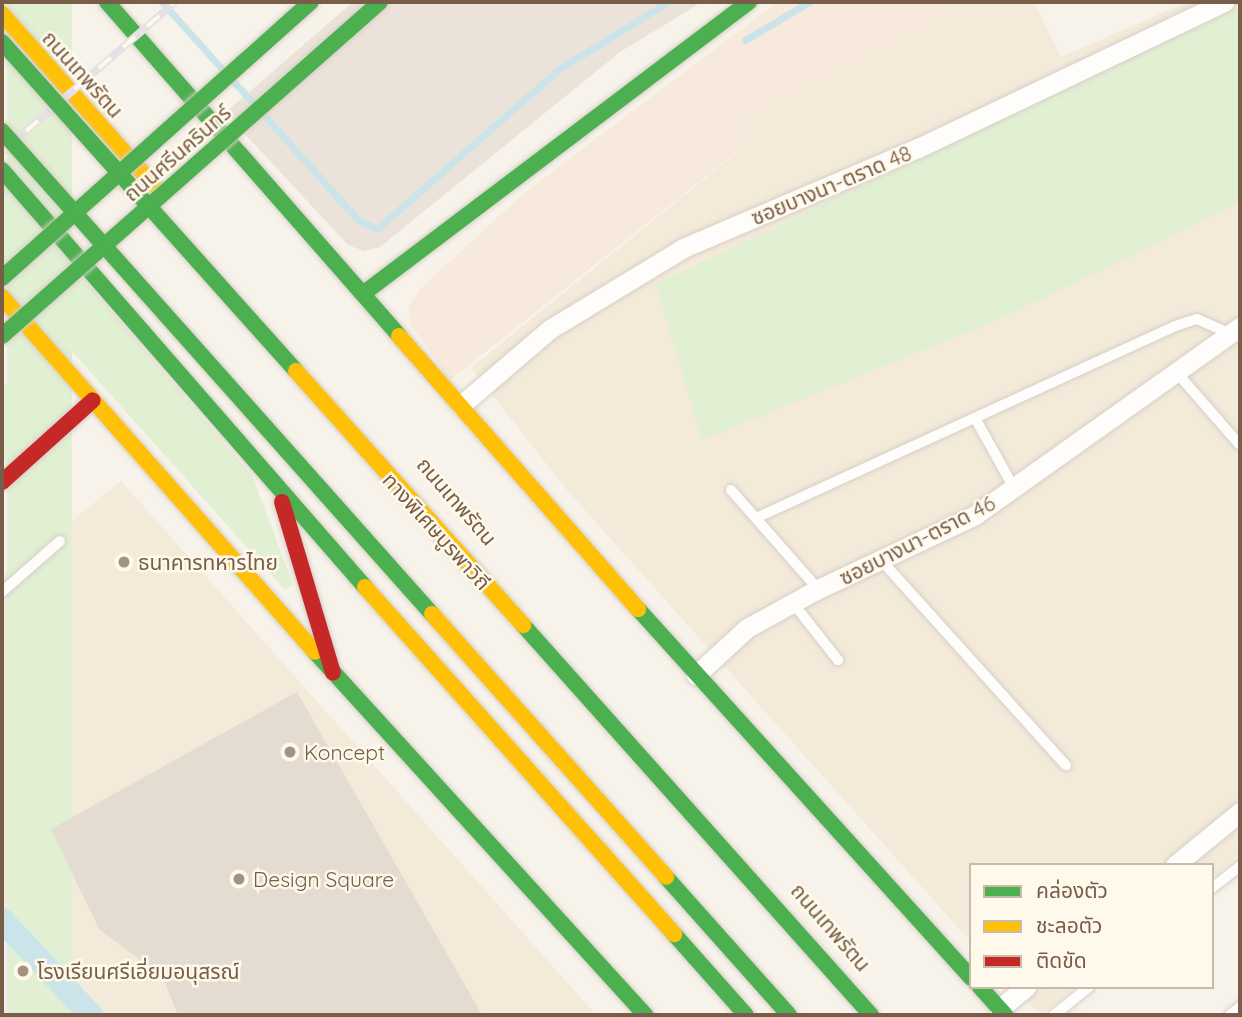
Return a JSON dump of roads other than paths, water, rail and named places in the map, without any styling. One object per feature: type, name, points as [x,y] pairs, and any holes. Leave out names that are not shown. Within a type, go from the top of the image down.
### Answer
[{"type":"main road","points":[[107,2],[696,675],[969,976]]},
{"type":"main road","name":"ถนนศรีนครินทร์","points":[[2,278],[311,2]]},
{"type":"main road","name":"ถนนศรีนครินทร์","points":[[2,336],[380,2]]},
{"type":"main road","points":[[364,293],[749,2]]},
{"type":"main road","name":"ถนนเทพรัตน","points":[[2,14],[881,1015]]},
{"type":"main road","points":[[2,42],[870,1015]]},
{"type":"main road","points":[[2,131],[789,1015]]},
{"type":"main road","points":[[2,170],[279,491],[746,1015]]},
{"type":"main road","points":[[89,174],[144,236]]},
{"type":"main road","points":[[2,297],[333,673],[645,1015]]},
{"type":"main road","points":[[2,482],[93,400]]},
{"type":"main road","points":[[279,491],[333,673]]},
{"type":"main road","points":[[981,989],[1002,1012]]},
{"type":"street","name":"ซอยบางนา-ตราด 48","points":[[461,405],[550,329],[683,248],[918,148],[1224,2]]},
{"type":"street","name":"ซอยบางนา-ตราด 46","points":[[696,675],[747,628],[818,589],[975,515],[1178,374],[1235,331]]},
{"type":"street","points":[[1177,863],[1240,812]]},
{"type":"street","points":[[1002,1012],[1024,989]]},
{"type":"lane","points":[[756,518],[1175,326],[1197,319],[1235,331]]},
{"type":"lane","points":[[1178,374],[1240,445]]},
{"type":"lane","points":[[975,418],[1014,488]]},
{"type":"lane","points":[[731,490],[818,589]]},
{"type":"lane","points":[[2,592],[60,541]]},
{"type":"lane","points":[[882,561],[1066,765]]},
{"type":"lane","points":[[793,603],[838,660]]},
{"type":"lane","points":[[1214,886],[1240,866]]},
{"type":"lane","points":[[1054,1015],[1086,989]]},
{"type":"lane","points":[[1230,1015],[1240,1007]]},
{"type":"waterway","points":[[162,2],[224,71]]},
{"type":"waterway","points":[[263,114],[358,220],[377,229],[559,69],[668,2]]},
{"type":"waterway","points":[[745,40],[809,2]]},
{"type":"waterway","points":[[232,80],[255,105]]},
{"type":"waterway","points":[[2,920],[91,1015]]},
{"type":"railway","points":[[2,152],[175,2]]},
{"type":"place","name":"ธนาคารทหารไทย","points":[[124,562]]},
{"type":"place","name":"Koncept","points":[[290,752]]},
{"type":"place","name":"Design Square","points":[[239,879]]},
{"type":"place","name":"โรงเรียนศรีเอี่ยมอนุสรณ์","points":[[23,971]]}]
